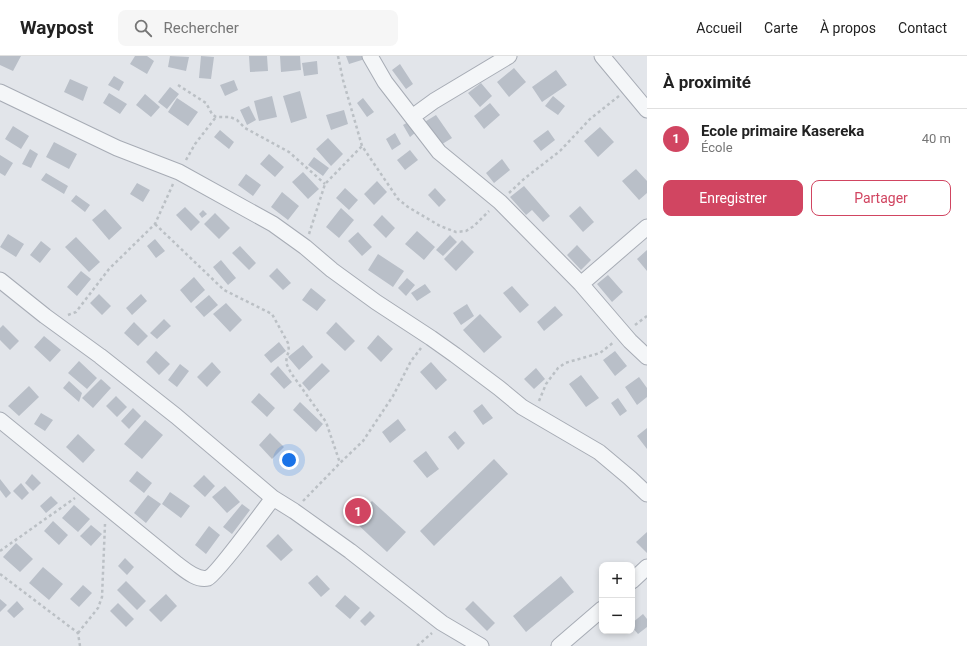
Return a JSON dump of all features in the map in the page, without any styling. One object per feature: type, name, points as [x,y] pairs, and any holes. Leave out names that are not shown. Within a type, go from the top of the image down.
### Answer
[{"type":"street","points":[[370,56],[384,82],[439,152],[500,202],[581,284],[623,334],[647,357]]},
{"type":"street","points":[[412,117],[434,101],[509,56]]},
{"type":"street","points":[[602,56],[647,110]]},
{"type":"street","points":[[0,92],[117,148],[179,172],[272,224],[305,247],[332,270],[376,302],[431,338],[499,388],[522,407],[599,452],[647,494]]},
{"type":"street","points":[[581,284],[647,227]]},
{"type":"street","points":[[0,280],[44,316],[100,356],[176,416],[273,498],[350,551],[442,623],[481,646]]},
{"type":"street","points":[[0,420],[186,571],[198,578],[207,578],[211,576],[227,558],[273,498]]},
{"type":"street","points":[[635,578],[647,567]]},
{"type":"street","points":[[559,646],[599,612]]},
{"type":"path","points":[[338,56],[343,80],[362,146],[398,199],[408,207],[450,231],[461,233],[474,226],[525,178],[560,151],[590,119],[628,88]]},
{"type":"path","points":[[178,85],[206,103],[212,114],[216,117],[230,117],[237,120],[245,128],[289,152],[324,184]]},
{"type":"path","points":[[305,247],[324,184],[362,146]]},
{"type":"path","points":[[44,316],[56,313],[72,315],[76,312],[109,269],[155,224],[224,290],[272,314],[288,343],[289,351],[286,360],[289,368],[326,422],[340,463]]},
{"type":"path","points":[[535,415],[542,392],[558,368],[565,363],[600,353],[647,316]]},
{"type":"path","points":[[294,511],[371,431],[393,396],[411,361],[431,338]]},
{"type":"path","points":[[0,551],[86,491]]},
{"type":"path","points":[[78,633],[98,608],[102,597],[106,506]]},
{"type":"path","points":[[0,574],[78,633],[80,646]]},
{"type":"path","points":[[417,646],[442,623]]},
{"type":"building","points":[[0,56],[21,56],[13,71],[0,65]]},
{"type":"building","points":[[135,56],[147,56],[154,61],[147,74],[130,64]]},
{"type":"building","points":[[170,56],[189,57],[186,71],[168,67]]},
{"type":"building","points":[[201,56],[214,57],[211,79],[199,78]]},
{"type":"building","points":[[249,56],[267,56],[268,71],[250,72]]},
{"type":"building","points":[[280,56],[300,56],[301,70],[281,72]]},
{"type":"building","points":[[346,56],[364,56],[365,59],[349,64]]},
{"type":"building","points":[[317,61],[318,74],[304,76],[302,63]]},
{"type":"building","points":[[400,64],[413,84],[406,89],[392,70]]},
{"type":"building","points":[[514,68],[526,82],[509,97],[497,82]]},
{"type":"building","points":[[556,70],[567,85],[542,102],[532,87]]},
{"type":"building","points":[[114,76],[124,82],[119,91],[108,85]]},
{"type":"building","points":[[70,79],[88,87],[83,101],[64,92]]},
{"type":"building","points":[[234,80],[238,90],[225,96],[220,85]]},
{"type":"building","points":[[481,83],[492,96],[480,107],[468,93]]},
{"type":"building","points":[[170,87],[179,94],[167,109],[158,102]]},
{"type":"building","points":[[300,91],[307,118],[291,123],[283,96]]},
{"type":"building","points":[[109,93],[127,104],[120,114],[103,103]]},
{"type":"building","points":[[145,94],[160,107],[151,117],[136,105]]},
{"type":"building","points":[[272,96],[277,117],[259,121],[254,101]]},
{"type":"building","points":[[553,96],[565,106],[558,115],[545,106]]},
{"type":"building","points":[[177,98],[198,112],[188,126],[168,112]]},
{"type":"building","points":[[363,98],[374,112],[367,117],[357,103]]},
{"type":"building","points":[[490,103],[500,115],[484,129],[474,116]]},
{"type":"building","points":[[249,106],[256,120],[247,125],[240,110]]},
{"type":"building","points":[[344,110],[348,124],[331,130],[326,115]]},
{"type":"building","points":[[436,115],[452,138],[439,146],[423,123]]},
{"type":"building","points":[[410,121],[416,132],[410,137],[403,125]]},
{"type":"building","points":[[13,126],[29,136],[21,149],[5,139]]},
{"type":"building","points":[[600,127],[614,142],[598,157],[584,141]]},
{"type":"building","points":[[220,130],[234,142],[229,149],[214,137]]},
{"type":"building","points":[[548,130],[555,140],[541,151],[533,141]]},
{"type":"building","points":[[395,133],[401,144],[392,150],[386,139]]},
{"type":"building","points":[[328,138],[343,154],[331,166],[316,149]]},
{"type":"building","points":[[54,142],[77,154],[69,169],[46,157]]},
{"type":"building","points":[[30,149],[38,154],[31,168],[22,164]]},
{"type":"building","points":[[410,150],[418,160],[405,170],[397,160]]},
{"type":"building","points":[[269,154],[284,167],[275,177],[260,164]]},
{"type":"building","points":[[0,155],[13,163],[5,176],[0,173]]},
{"type":"building","points":[[314,157],[329,168],[323,176],[308,165]]},
{"type":"building","points":[[502,159],[510,170],[494,183],[486,173]]},
{"type":"building","points":[[636,169],[647,181],[647,193],[639,200],[622,181]]},
{"type":"building","points":[[303,172],[319,189],[308,199],[292,182]]},
{"type":"building","points":[[46,173],[68,186],[64,194],[41,180]]},
{"type":"building","points":[[246,174],[261,185],[253,196],[238,185]]},
{"type":"building","points":[[377,181],[387,192],[374,205],[364,194]]},
{"type":"building","points":[[137,183],[150,190],[143,202],[130,194]]},
{"type":"building","points":[[524,186],[550,216],[543,222],[532,210],[526,215],[510,197]]},
{"type":"building","points":[[345,188],[358,200],[349,210],[336,198]]},
{"type":"building","points":[[435,188],[446,200],[439,207],[428,195]]},
{"type":"building","points":[[282,192],[299,206],[288,220],[271,207]]},
{"type":"building","points":[[76,195],[90,205],[85,212],[71,201]]},
{"type":"building","points":[[580,206],[594,222],[583,232],[569,216]]},
{"type":"building","points":[[185,207],[200,222],[191,231],[176,215]]},
{"type":"building","points":[[341,208],[354,220],[339,238],[326,227]]},
{"type":"building","points":[[105,209],[122,228],[109,240],[92,220]]},
{"type":"building","points":[[203,210],[207,214],[202,218],[199,214]]},
{"type":"building","points":[[215,213],[230,228],[219,239],[204,224]]},
{"type":"building","points":[[382,215],[395,228],[386,238],[373,225]]},
{"type":"building","points":[[417,231],[435,247],[424,260],[405,244]]},
{"type":"building","points":[[358,232],[372,247],[362,256],[348,241]]},
{"type":"building","points":[[8,234],[24,244],[16,257],[0,247]]},
{"type":"building","points":[[450,235],[457,242],[443,256],[436,250]]},
{"type":"building","points":[[76,237],[100,262],[89,272],[65,247]]},
{"type":"building","points":[[155,239],[165,251],[156,258],[147,246]]},
{"type":"building","points":[[462,240],[474,252],[456,271],[444,259]]},
{"type":"building","points":[[41,241],[51,249],[40,263],[30,255]]},
{"type":"building","points":[[577,245],[591,260],[581,270],[567,255]]},
{"type":"building","points":[[240,246],[256,263],[249,270],[232,253]]},
{"type":"building","points":[[647,250],[647,271],[637,259]]},
{"type":"building","points":[[378,254],[404,271],[393,287],[368,270]]},
{"type":"building","points":[[221,260],[236,278],[228,285],[213,267]]},
{"type":"building","points":[[277,268],[291,283],[283,290],[269,276]]},
{"type":"building","points":[[81,271],[91,279],[77,296],[67,287]]},
{"type":"building","points":[[608,275],[623,292],[612,302],[597,284]]},
{"type":"building","points":[[194,277],[205,290],[191,303],[180,290]]},
{"type":"building","points":[[407,278],[415,285],[406,296],[398,288]]},
{"type":"building","points":[[425,284],[431,292],[417,301],[411,293]]},
{"type":"building","points":[[512,286],[529,305],[520,313],[503,293]]},
{"type":"building","points":[[311,288],[326,300],[317,311],[302,300]]},
{"type":"building","points":[[99,294],[111,306],[102,315],[90,303]]},
{"type":"building","points":[[141,294],[147,301],[132,315],[126,308]]},
{"type":"building","points":[[209,295],[218,305],[204,317],[195,307]]},
{"type":"building","points":[[226,303],[242,320],[230,332],[213,314]]},
{"type":"building","points":[[467,304],[474,316],[461,325],[453,313]]},
{"type":"building","points":[[555,306],[563,315],[544,331],[537,322]]},
{"type":"building","points":[[480,314],[502,337],[484,353],[463,330]]},
{"type":"building","points":[[164,319],[171,326],[157,339],[150,333]]},
{"type":"building","points":[[134,322],[148,336],[138,346],[124,333]]},
{"type":"building","points":[[336,322],[355,341],[345,351],[326,333]]},
{"type":"building","points":[[3,325],[19,341],[10,350],[0,340],[0,328]]},
{"type":"building","points":[[378,335],[393,349],[381,362],[367,348]]},
{"type":"building","points":[[44,336],[61,350],[50,362],[34,347]]},
{"type":"building","points":[[279,342],[286,351],[271,363],[264,355]]},
{"type":"building","points":[[303,345],[313,357],[299,370],[288,357]]},
{"type":"building","points":[[156,351],[170,364],[159,375],[146,362]]},
{"type":"building","points":[[615,351],[627,366],[615,376],[603,360]]},
{"type":"building","points":[[79,361],[97,378],[87,389],[68,373]]},
{"type":"building","points":[[212,362],[221,372],[207,387],[197,377]]},
{"type":"building","points":[[431,362],[447,380],[436,390],[420,372]]},
{"type":"building","points":[[322,363],[330,371],[309,391],[302,383]]},
{"type":"building","points":[[180,364],[189,371],[177,387],[168,380]]},
{"type":"building","points":[[278,366],[292,382],[284,389],[270,374]]},
{"type":"building","points":[[536,368],[545,379],[534,389],[524,379]]},
{"type":"building","points":[[581,375],[599,398],[586,407],[569,384]]},
{"type":"building","points":[[639,377],[647,388],[647,397],[637,405],[625,387]]},
{"type":"building","points":[[101,379],[111,388],[93,408],[82,398]]},
{"type":"building","points":[[69,381],[82,393],[79,402],[63,388]]},
{"type":"building","points":[[29,386],[39,397],[19,416],[8,406]]},
{"type":"building","points":[[259,393],[275,408],[267,417],[251,402]]},
{"type":"building","points":[[116,396],[127,407],[117,417],[106,406]]},
{"type":"building","points":[[618,398],[627,411],[620,416],[611,403]]},
{"type":"building","points":[[300,402],[323,424],[316,432],[293,410]]},
{"type":"building","points":[[482,404],[493,418],[483,425],[473,411]]},
{"type":"building","points":[[133,408],[141,416],[129,429],[121,421]]},
{"type":"building","points":[[41,413],[53,420],[45,431],[34,424]]},
{"type":"building","points":[[398,419],[406,430],[390,443],[382,432]]},
{"type":"building","points":[[145,420],[163,435],[142,459],[124,444]]},
{"type":"building","points":[[647,428],[647,449],[637,436]]},
{"type":"building","points":[[455,431],[465,443],[458,450],[448,437]]},
{"type":"building","points":[[270,433],[284,447],[272,459],[259,445]]},
{"type":"building","points":[[78,434],[95,450],[83,463],[66,447]]},
{"type":"building","points":[[426,451],[439,469],[427,478],[413,461]]},
{"type":"building","points":[[494,459],[508,474],[434,546],[420,531]]},
{"type":"building","points":[[137,471],[152,483],[144,493],[129,481]]},
{"type":"building","points":[[32,474],[41,483],[33,491],[25,483]]},
{"type":"building","points":[[204,475],[215,486],[205,497],[193,486]]},
{"type":"building","points":[[0,479],[11,493],[6,498],[0,490]]},
{"type":"building","points":[[21,483],[29,493],[22,500],[13,491]]},
{"type":"building","points":[[225,486],[240,502],[227,513],[212,497]]},
{"type":"building","points":[[170,492],[190,506],[181,518],[162,504]]},
{"type":"building","points":[[148,495],[161,504],[146,523],[134,513]]},
{"type":"building","points":[[51,496],[58,503],[46,513],[40,506]]},
{"type":"building","points":[[372,501],[406,532],[387,552],[353,520]]},
{"type":"building","points":[[242,504],[250,510],[232,534],[223,527]]},
{"type":"building","points":[[74,505],[90,519],[78,532],[62,518]]},
{"type":"building","points":[[53,521],[68,535],[59,545],[44,531]]},
{"type":"building","points":[[91,525],[102,534],[91,546],[80,536]]},
{"type":"building","points":[[209,526],[220,535],[206,554],[195,545]]},
{"type":"building","points":[[647,532],[647,553],[636,542]]},
{"type":"building","points":[[278,534],[293,550],[281,561],[266,546]]},
{"type":"building","points":[[16,543],[33,559],[20,572],[3,557]]},
{"type":"building","points":[[125,558],[134,567],[127,575],[118,566]]},
{"type":"building","points":[[43,567],[63,584],[49,600],[29,583]]},
{"type":"building","points":[[317,575],[330,589],[321,597],[308,583]]},
{"type":"building","points":[[561,576],[574,592],[526,632],[513,616]]},
{"type":"building","points":[[126,581],[146,601],[137,610],[117,590]]},
{"type":"building","points":[[83,585],[92,593],[79,607],[70,599]]},
{"type":"building","points":[[166,594],[177,606],[161,622],[149,610]]},
{"type":"building","points":[[345,595],[360,608],[350,619],[335,606]]},
{"type":"building","points":[[0,599],[7,605],[0,612]]},
{"type":"building","points":[[17,601],[24,609],[14,618],[7,611]]},
{"type":"building","points":[[473,601],[495,623],[487,631],[465,609]]},
{"type":"building","points":[[118,603],[134,619],[126,627],[110,611]]},
{"type":"building","points":[[370,611],[375,616],[365,626],[360,621]]},
{"type":"building","points":[[643,614],[647,619],[647,627],[638,634],[635,630],[635,621]]},
{"type":"place","name":"Ecole primaire Kasereka","points":[[358,511]]}]
